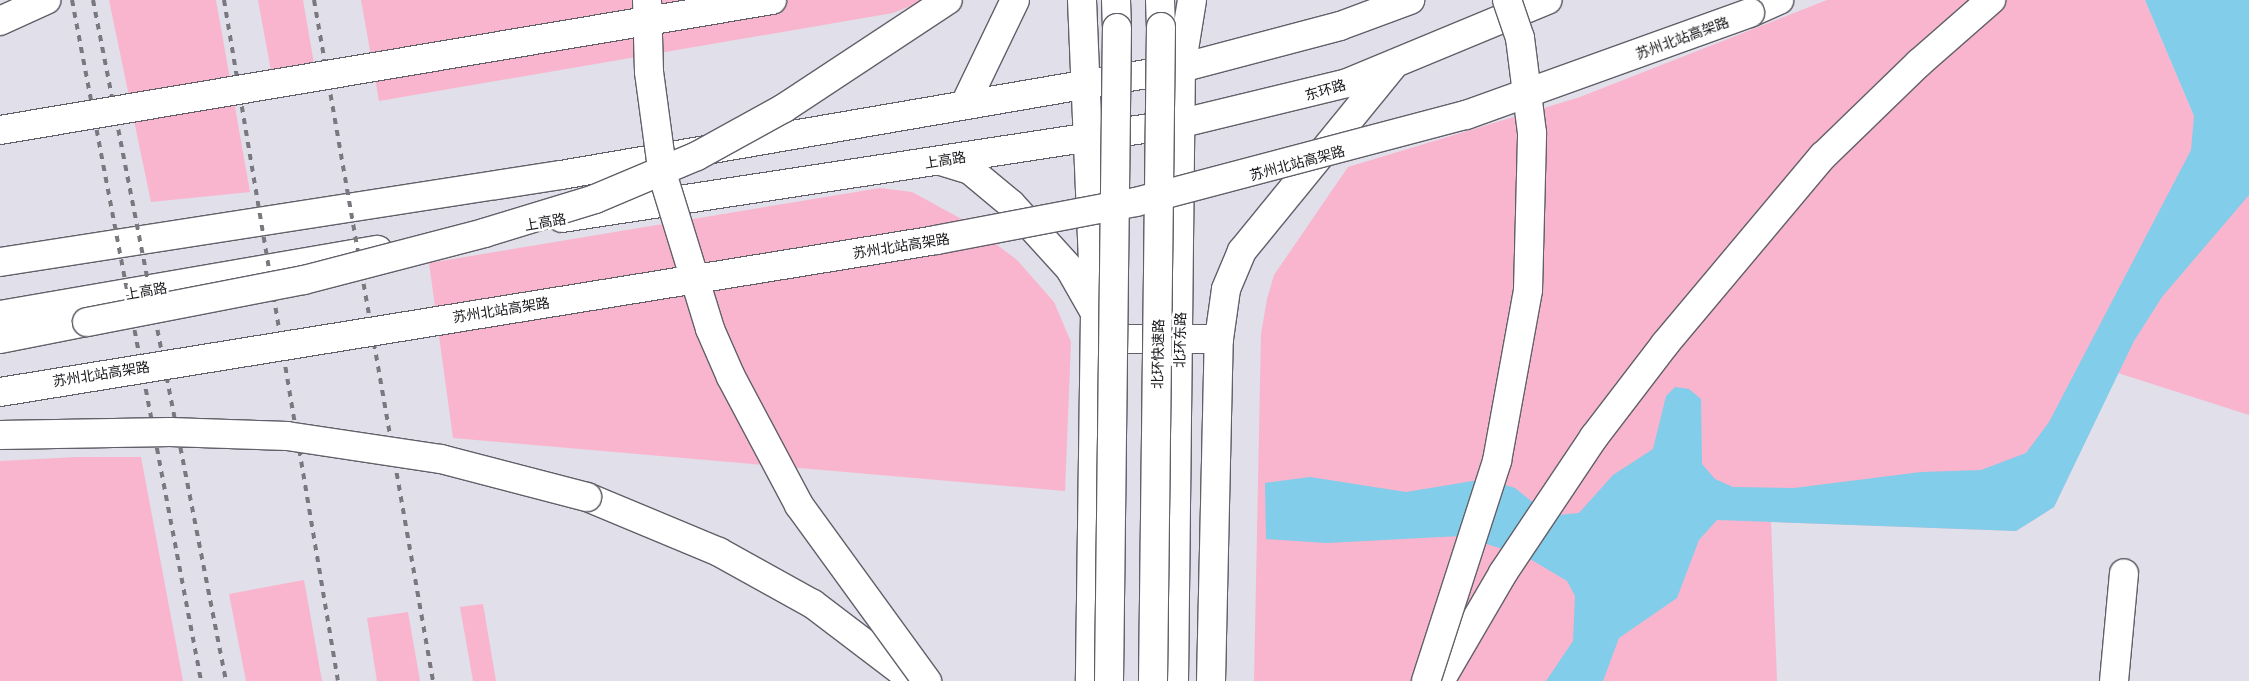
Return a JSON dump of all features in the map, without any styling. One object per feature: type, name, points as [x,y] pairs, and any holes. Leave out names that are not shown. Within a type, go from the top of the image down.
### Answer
[{"type":"main road","points":[[0,21],[46,0]]},
{"type":"main road","points":[[647,0],[650,72],[663,176],[710,329],[731,378],[799,506],[927,681]]},
{"type":"main road","points":[[0,130],[772,0]]},
{"type":"main road","points":[[0,338],[304,280],[484,234],[595,199],[697,156],[784,108],[948,0]]},
{"type":"main road","points":[[965,104],[1015,0]]},
{"type":"main road","points":[[1082,0],[1084,83],[1091,136],[1095,326],[1090,681]]},
{"type":"main road","points":[[1109,681],[1116,0]]},
{"type":"main road","name":"北环快速路","points":[[1153,681],[1160,0]]},
{"type":"main road","name":"北环东路","points":[[1174,681],[1182,123],[1181,68],[1192,0]]},
{"type":"main road","points":[[0,262],[561,175],[1084,83],[1181,68],[1340,26],[1410,0]]},
{"type":"main road","points":[[1426,681],[1497,460],[1528,290],[1532,133],[1520,38],[1508,0]]},
{"type":"main road","name":"东环路","points":[[1091,136],[1182,123],[1302,96],[1393,65],[1547,0]]},
{"type":"main road","name":"苏州北站高架路","points":[[0,392],[936,240],[1136,202],[1466,115],[1779,0]]},
{"type":"main road","points":[[1440,681],[1503,572],[1594,437],[1664,344],[1823,156],[1919,62],[1991,0]]},
{"type":"main road","points":[[1212,681],[1219,339],[1226,289],[1242,252],[1393,65]]},
{"type":"main road","name":"上高路","points":[[0,316],[568,217],[1091,136]]},
{"type":"main road","points":[[940,160],[970,170],[1011,204],[1070,269],[1095,326]]},
{"type":"main road","points":[[1095,326],[1179,339],[1219,339]]},
{"type":"main road","points":[[0,435],[170,432],[286,436],[441,459],[524,478],[587,497],[719,552],[813,604],[914,681]]},
{"type":"main road","points":[[2114,681],[2124,572]]},
{"type":"shaded area","points":[[109,0],[216,0],[250,192],[151,202]]},
{"type":"shaded area","points":[[258,0],[303,0],[314,64],[271,71]]},
{"type":"shaded area","points":[[361,0],[926,0],[893,13],[379,101]]},
{"type":"shaded area","points":[[1827,0],[2145,0],[2194,116],[2249,190],[2249,415],[2118,373],[2054,507],[2016,531],[1771,522],[1777,681],[1254,681],[1261,334],[1267,299],[1274,275],[1348,167],[1580,97]]},
{"type":"shaded area","points":[[880,188],[912,192],[967,222],[1017,260],[1054,302],[1071,342],[1065,491],[453,438],[429,263]]},
{"type":"shaded area","points":[[76,457],[141,457],[183,681],[0,681],[0,461]]},
{"type":"shaded area","points":[[304,580],[322,681],[246,681],[229,594]]},
{"type":"shaded area","points":[[483,604],[496,681],[473,681],[460,607]]},
{"type":"shaded area","points":[[408,612],[420,681],[377,681],[367,618]]},
{"type":"water","points":[[2145,0],[2249,0],[2249,195],[2162,297],[2134,341],[2054,507],[2016,531],[1717,520],[1699,540],[1677,598],[1619,638],[1603,681],[1546,681],[1573,641],[1575,596],[1567,581],[1525,556],[1461,536],[1326,543],[1266,539],[1265,483],[1310,477],[1406,492],[1485,479],[1515,488],[1540,508],[1558,515],[1579,513],[1613,475],[1653,449],[1666,396],[1675,387],[1689,389],[1701,399],[1702,464],[1715,479],[1733,487],[1794,488],[1921,472],[1981,470],[2026,453],[2049,422],[2191,150],[2194,116]]},
{"type":"railway","points":[[72,0],[201,681]]},
{"type":"railway","points":[[93,0],[226,681]]},
{"type":"railway","points":[[224,0],[338,681]]},
{"type":"railway","points":[[314,0],[433,681]]}]
